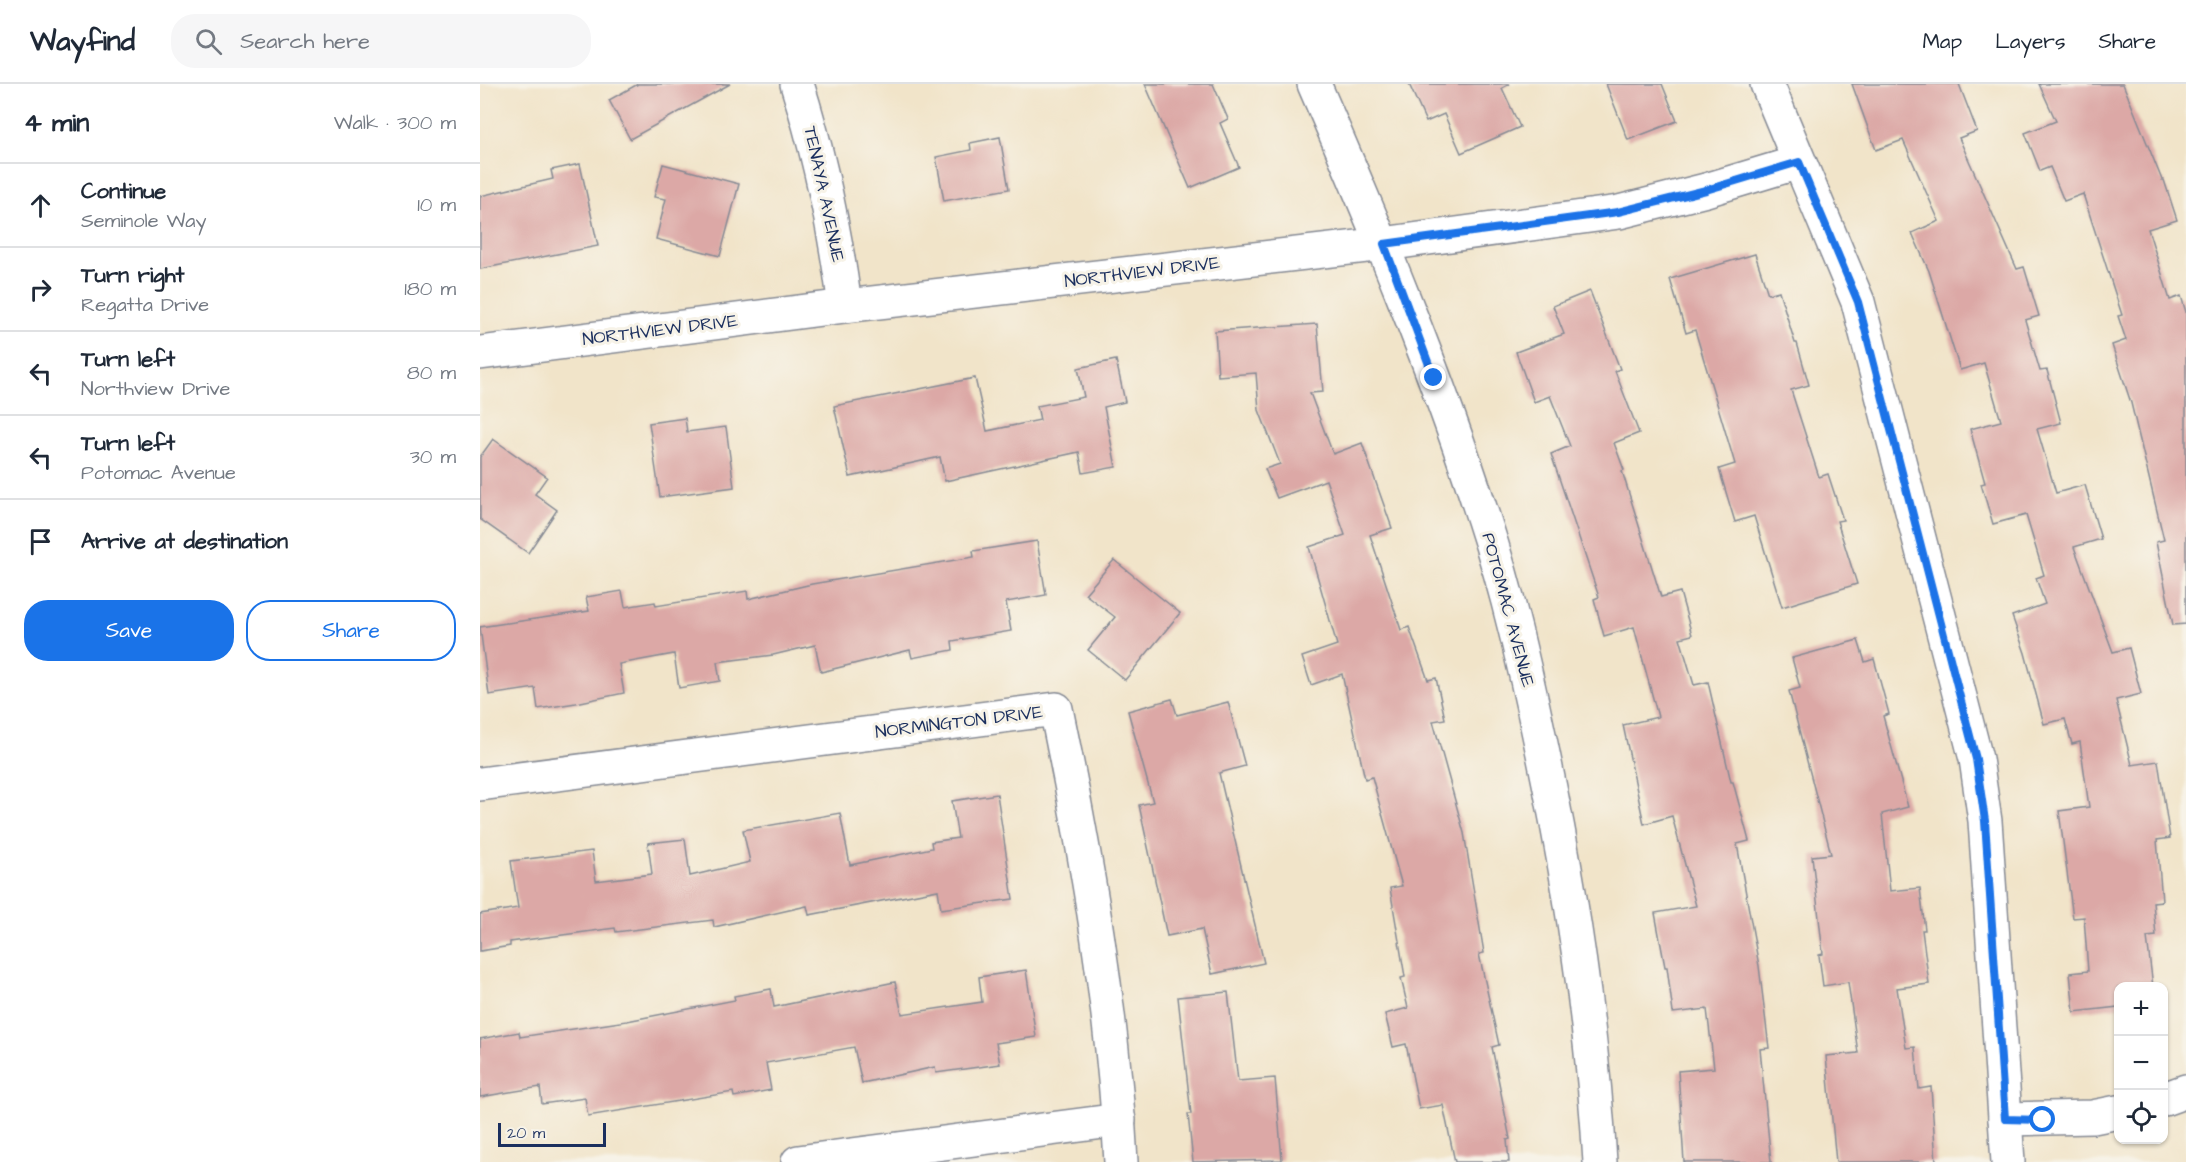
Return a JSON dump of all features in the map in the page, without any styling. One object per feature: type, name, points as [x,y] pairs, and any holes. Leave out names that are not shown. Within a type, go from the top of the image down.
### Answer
[{"type":"street","name":"TENAYA AVENUE","points":[[797,84],[815,140],[836,237],[845,306]]},
{"type":"street","name":"POTOMAC AVENUE","points":[[1314,84],[1384,244],[1484,521],[1524,667],[1556,815],[1581,965],[1600,1162]]},
{"type":"street","points":[[1767,84],[1858,302],[1976,759],[1985,821],[2008,1162]]},
{"type":"street","name":"NORTHVIEW DRIVE","points":[[480,353],[845,306],[1384,244],[1618,212],[1706,190],[1799,162]]},
{"type":"street","name":"NORMINGTON DRIVE","points":[[480,784],[1056,710],[1082,834],[1104,976],[1119,1120],[1121,1162]]},
{"type":"street","points":[[2168,1097],[2186,1091]]},
{"type":"street","points":[[2005,1119],[2093,1117],[2114,1113]]},
{"type":"street","points":[[798,1162],[1119,1120]]},
{"type":"building","points":[[638,84],[730,84],[630,139],[609,100]]},
{"type":"building","points":[[1145,84],[1213,84],[1228,119],[1220,123],[1239,167],[1190,188]]},
{"type":"building","points":[[1409,84],[1510,84],[1502,88],[1520,127],[1461,153],[1444,114],[1426,122]]},
{"type":"building","points":[[1606,84],[1662,84],[1677,121],[1628,140]]},
{"type":"building","points":[[1852,84],[1959,84],[1977,131],[1959,138],[2017,269],[2024,267],[2039,316],[2025,320],[2040,371],[2047,370],[2061,423],[2037,429],[2056,493],[2085,485],[2101,539],[2074,547],[2113,652],[2129,648],[2141,694],[2116,700],[2132,765],[2158,761],[2170,838],[2157,840],[2162,901],[2153,902],[2156,936],[2147,937],[2152,982],[2114,982],[2114,1007],[2074,1012],[2070,973],[2088,971],[2084,917],[2073,918],[2059,811],[2089,807],[2080,742],[2072,744],[2065,719],[2044,724],[2025,653],[2012,616],[2045,604],[2036,578],[2044,575],[2026,515],[1993,524],[1981,484],[1985,483],[1970,429],[2001,421],[1984,363],[1960,370],[1929,271],[1912,233],[1939,221],[1903,140],[1876,150]]},
{"type":"building","points":[[2039,84],[2123,84],[2162,180],[2164,180],[2177,220],[2148,229],[2170,300],[2181,296],[2186,312],[2186,624],[2173,625],[2156,542],[2164,540],[2131,403],[2112,345],[2126,340],[2118,316],[2122,315],[2083,194],[2064,201],[2050,167],[2040,171],[2025,133],[2056,121]]},
{"type":"building","points":[[1000,137],[1009,189],[944,201],[936,157],[971,150],[970,143]]},
{"type":"building","points":[[580,164],[598,246],[480,269],[480,196],[553,179],[551,170]]},
{"type":"building","points":[[663,164],[739,184],[720,256],[656,239],[666,199],[654,197]]},
{"type":"building","points":[[1755,254],[1768,294],[1779,291],[1795,343],[1797,343],[1809,385],[1791,390],[1819,477],[1828,474],[1843,520],[1837,521],[1857,584],[1782,607],[1754,516],[1735,522],[1719,469],[1735,464],[1695,330],[1686,333],[1670,279]]},
{"type":"building","points":[[1590,291],[1620,369],[1615,371],[1639,433],[1614,443],[1624,470],[1622,471],[1661,597],[1680,592],[1692,635],[1680,638],[1694,685],[1708,682],[1731,782],[1733,782],[1749,841],[1737,844],[1759,966],[1769,1048],[1760,1049],[1771,1162],[1684,1162],[1678,1071],[1714,1068],[1707,1009],[1673,1013],[1667,967],[1665,967],[1655,913],[1696,906],[1672,816],[1644,824],[1623,725],[1658,717],[1634,627],[1604,636],[1594,599],[1599,597],[1551,454],[1570,446],[1550,396],[1534,402],[1516,352],[1564,334],[1553,306]]},
{"type":"building","points":[[1317,324],[1323,392],[1310,393],[1333,454],[1362,443],[1392,528],[1370,535],[1401,630],[1409,627],[1428,680],[1436,678],[1445,719],[1433,721],[1464,833],[1484,953],[1479,954],[1499,1045],[1492,1047],[1510,1139],[1507,1140],[1509,1162],[1455,1162],[1443,1105],[1419,1109],[1406,1044],[1393,1047],[1385,1014],[1408,1008],[1401,978],[1405,977],[1390,888],[1402,886],[1372,777],[1365,779],[1342,674],[1311,685],[1302,657],[1337,645],[1309,547],[1345,535],[1326,480],[1277,498],[1265,469],[1280,464],[1259,410],[1256,373],[1218,376],[1215,331]]},
{"type":"building","points":[[1116,360],[1125,402],[1104,407],[1116,467],[1083,473],[1079,452],[945,481],[940,457],[850,477],[834,406],[975,378],[987,431],[1040,420],[1037,406],[1084,397],[1078,368]]},
{"type":"building","points":[[685,418],[687,432],[726,427],[734,487],[660,497],[649,423]]},
{"type":"building","points":[[493,439],[547,477],[535,494],[557,510],[528,553],[480,519],[480,457]]},
{"type":"building","points":[[1037,541],[1046,595],[1006,602],[1011,631],[952,641],[953,650],[912,658],[910,650],[821,672],[815,645],[773,655],[717,662],[720,681],[679,688],[674,654],[619,664],[624,693],[538,709],[535,688],[489,695],[480,627],[589,611],[586,597],[622,591],[625,607],[655,602],[656,606],[747,591],[748,599],[812,584],[974,557],[973,551]]},
{"type":"building","points":[[1114,560],[1180,613],[1125,680],[1088,650],[1115,617],[1085,594]]},
{"type":"building","points":[[1858,640],[1865,662],[1874,659],[1889,714],[1883,716],[1908,807],[1882,814],[1890,891],[1920,888],[1925,930],[1922,930],[1929,984],[1897,988],[1906,1048],[1915,1047],[1919,1089],[1931,1087],[1936,1162],[1836,1162],[1826,1056],[1858,1053],[1848,982],[1823,986],[1819,955],[1823,954],[1812,856],[1831,854],[1789,691],[1800,688],[1792,658]]},
{"type":"building","points":[[1172,699],[1177,715],[1228,702],[1245,766],[1219,773],[1264,963],[1212,974],[1202,929],[1167,936],[1139,805],[1153,802],[1128,711]]},
{"type":"building","points":[[997,794],[1013,899],[941,909],[938,890],[809,915],[807,906],[714,927],[713,920],[616,932],[615,928],[510,942],[510,946],[480,951],[480,914],[518,908],[511,861],[592,851],[596,881],[652,874],[648,843],[685,839],[690,876],[750,862],[743,830],[840,813],[850,865],[932,848],[931,842],[958,838],[952,801]]},
{"type":"building","points":[[1026,970],[1036,1037],[996,1043],[1000,1064],[936,1073],[935,1067],[862,1083],[854,1047],[766,1063],[771,1090],[734,1097],[733,1092],[588,1116],[585,1098],[542,1104],[540,1087],[480,1097],[480,1039],[519,1032],[520,1037],[627,1021],[735,1000],[734,996],[771,989],[774,1007],[895,982],[902,1014],[982,1002],[979,977]]},
{"type":"building","points":[[1228,992],[1238,1081],[1275,1078],[1282,1160],[1193,1162],[1188,1114],[1191,1114],[1178,997]]},
{"type":"route","points":[[1434,378],[1384,244],[1618,212],[1706,190],[1799,162],[1858,302],[1976,759],[1985,821],[2005,1119],[2043,1120]]}]
